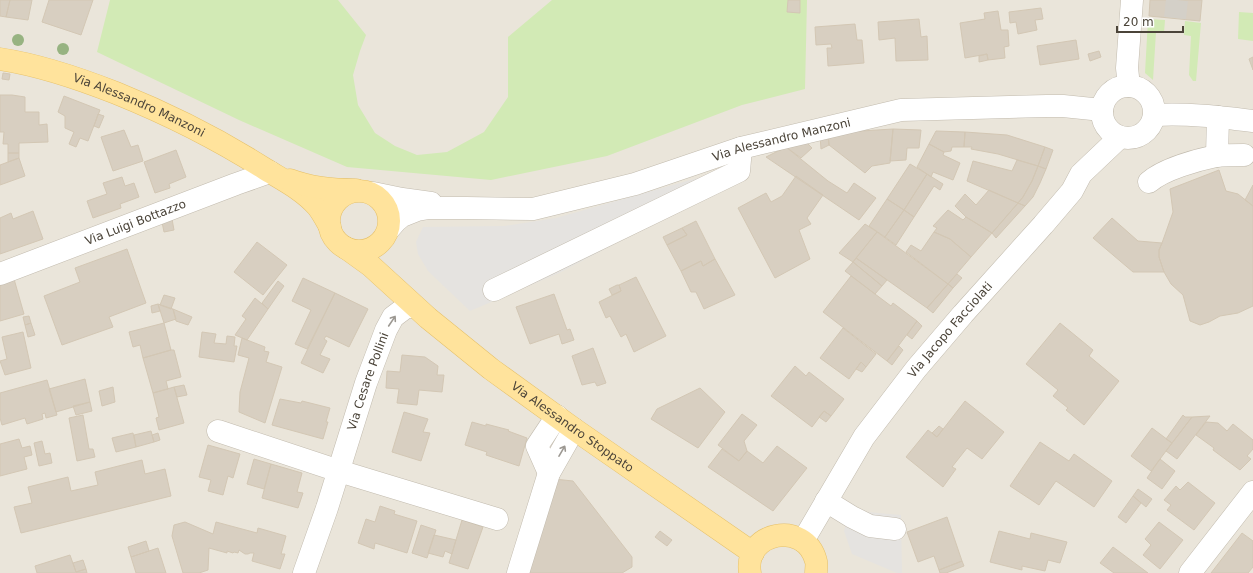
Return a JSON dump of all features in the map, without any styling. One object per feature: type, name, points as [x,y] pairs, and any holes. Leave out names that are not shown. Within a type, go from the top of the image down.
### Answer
[{"type":"main road","name":"Via Alessandro Manzoni","points":[[0,59],[25,63],[61,72],[148,106],[199,130],[232,148],[306,196],[316,206],[330,227]]},
{"type":"main road","name":"Via Alessandro Manzoni","points":[[270,172],[291,181],[318,188],[364,192]]},
{"type":"main road","points":[[348,192],[364,192],[383,201],[390,217],[388,232],[379,244],[369,250],[357,251],[346,248],[336,240],[330,227],[329,220],[333,206],[342,195],[348,192]]},
{"type":"main road","name":"Via Alessandro Stoppato","points":[[388,232],[384,244],[384,259],[389,273],[399,291]]},
{"type":"main road","name":"Via Alessandro Stoppato","points":[[346,248],[371,266],[414,306],[452,338],[752,563]]},
{"type":"main road","points":[[752,563],[760,544],[770,537],[781,534],[793,536],[803,541],[811,550],[816,561],[816,573]]},
{"type":"street","points":[[1129,86],[1127,68],[1132,0]]},
{"type":"street","points":[[1129,86],[1139,88],[1148,95],[1153,106],[1154,115],[1151,124],[1146,131],[1138,136],[1129,138],[1120,137],[1107,126],[1102,110],[1105,100],[1111,92],[1119,87],[1129,86]]},
{"type":"street","name":"Via Alessandro Manzoni","points":[[388,232],[396,221],[402,216],[417,210],[429,208],[466,208],[533,210],[635,184],[740,148],[901,110],[1047,106],[1102,110]]},
{"type":"street","points":[[1154,115],[1173,114],[1253,121]]},
{"type":"street","points":[[1217,156],[1218,117]]},
{"type":"street","name":"Via Jacopo Facciolati","points":[[803,541],[864,437],[916,369],[963,314],[1048,220],[1072,191],[1081,174],[1120,137]]},
{"type":"street","points":[[494,290],[739,171],[740,148]]},
{"type":"street","points":[[1149,182],[1154,177],[1179,166],[1217,156],[1244,155]]},
{"type":"street","name":"Via Luigi Bottazzo","points":[[0,274],[270,172]]},
{"type":"street","name":"Via Alessandro Manzoni","points":[[364,192],[466,208]]},
{"type":"street","name":"Via Cesare Pollini","points":[[304,573],[327,508],[366,383],[386,330],[393,317],[405,308],[414,306]]},
{"type":"street","points":[[549,473],[537,446],[557,416]]},
{"type":"street","points":[[518,573],[549,473],[574,429]]},
{"type":"street","points":[[218,431],[339,471],[497,519]]},
{"type":"street","points":[[1190,573],[1253,492]]},
{"type":"street","points":[[826,501],[870,526],[895,529]]},
{"type":"shaded area","points":[[0,0],[1253,0],[1253,573],[0,573]]},
{"type":"shaded area","points":[[733,168],[662,219],[559,273],[470,311],[428,271],[418,254],[416,242],[423,227],[504,226],[556,218]]},
{"type":"shaded area","points":[[856,511],[901,515],[902,573],[897,573],[852,554],[844,531],[847,522]]},
{"type":"green space","points":[[110,0],[338,0],[366,35],[353,75],[358,105],[375,133],[395,146],[417,155],[447,152],[484,132],[508,97],[508,37],[552,0],[807,0],[805,89],[742,105],[607,156],[491,180],[347,167],[239,120],[97,52]]},
{"type":"green space","points":[[1239,12],[1253,13],[1253,41],[1238,39]]},
{"type":"green space","points":[[1148,19],[1165,20],[1164,33],[1156,32],[1153,80],[1145,73]]},
{"type":"green space","points":[[1185,21],[1201,23],[1196,81],[1193,81],[1189,75],[1191,36],[1184,35]]},
{"type":"building","points":[[0,0],[10,0],[6,17],[0,16]]},
{"type":"building","points":[[10,0],[32,0],[28,20],[6,17]]},
{"type":"building","points":[[49,0],[93,0],[81,35],[42,22]]},
{"type":"building","points":[[788,0],[800,0],[800,13],[787,12]]},
{"type":"building","points":[[1150,0],[1202,0],[1200,21],[1149,16]]},
{"type":"building","points":[[1041,8],[1043,19],[1035,20],[1037,30],[1018,34],[1016,22],[1010,23],[1009,12]]},
{"type":"building","points":[[998,11],[1001,30],[1008,30],[1009,46],[1004,47],[1005,58],[988,60],[987,54],[965,58],[960,23],[985,19],[984,13]]},
{"type":"building","points":[[919,19],[921,37],[927,36],[928,60],[896,61],[895,38],[879,40],[878,22]]},
{"type":"building","points":[[855,24],[857,40],[862,40],[864,63],[828,66],[827,48],[832,48],[831,44],[816,45],[815,27]]},
{"type":"building","points":[[1076,40],[1079,59],[1040,65],[1037,46]]},
{"type":"building","points":[[1099,51],[1101,57],[1090,61],[1088,54]]},
{"type":"building","points":[[987,54],[988,60],[979,62],[979,56]]},
{"type":"building","points":[[1253,57],[1253,70],[1249,59]]},
{"type":"building","points":[[3,73],[10,74],[9,80],[2,79]]},
{"type":"building","points":[[0,95],[25,97],[25,112],[39,112],[39,125],[47,124],[48,142],[19,143],[19,153],[8,153],[8,144],[3,144],[4,132],[0,132]]},
{"type":"building","points":[[64,96],[100,110],[88,141],[80,138],[76,147],[69,144],[74,132],[65,128],[65,116],[58,112]]},
{"type":"building","points":[[98,114],[104,116],[99,128],[94,126]]},
{"type":"building","points":[[893,129],[921,130],[919,148],[907,148],[906,160],[890,161]]},
{"type":"building","points":[[893,129],[890,163],[872,166],[865,173],[829,145],[828,135],[845,132]]},
{"type":"building","points":[[124,130],[131,147],[138,145],[143,161],[113,171],[101,137]]},
{"type":"building","points":[[936,131],[965,132],[964,147],[952,147],[951,151],[944,152],[929,144]]},
{"type":"building","points":[[965,132],[1007,135],[1045,147],[1038,166],[998,154],[971,149],[972,147],[964,147]]},
{"type":"building","points":[[828,135],[829,145],[821,149],[820,136]]},
{"type":"building","points":[[805,141],[812,148],[801,158],[786,147]]},
{"type":"building","points":[[929,144],[944,152],[943,155],[960,163],[953,180],[933,172],[931,177],[917,167]]},
{"type":"building","points":[[786,147],[828,181],[847,193],[854,183],[876,198],[859,220],[766,157]]},
{"type":"building","points":[[1045,147],[1053,150],[1046,169],[1038,166]]},
{"type":"building","points":[[176,150],[186,177],[169,184],[170,188],[155,193],[144,162]]},
{"type":"building","points":[[8,153],[19,153],[19,158],[8,162]]},
{"type":"building","points":[[19,158],[25,176],[0,185],[0,165]]},
{"type":"building","points":[[1017,160],[1038,166],[1032,181],[1018,203],[967,181],[973,161],[1012,171]]},
{"type":"building","points":[[910,164],[927,174],[904,210],[887,199]]},
{"type":"building","points":[[1038,166],[1046,169],[1033,197],[1025,206],[1018,203],[1032,181]]},
{"type":"building","points":[[1219,170],[1226,191],[1238,194],[1253,206],[1253,306],[1238,313],[1220,316],[1200,325],[1190,321],[1183,295],[1171,284],[1164,272],[1159,257],[1159,250],[1173,212],[1170,189]]},
{"type":"building","points":[[927,174],[943,184],[940,190],[934,186],[914,217],[904,210]]},
{"type":"building","points":[[796,176],[823,195],[807,218],[811,224],[799,230],[810,259],[775,278],[738,208],[766,193],[771,202],[782,196]]},
{"type":"building","points":[[122,177],[125,186],[134,183],[139,197],[120,204],[121,208],[93,218],[87,201],[107,194],[103,183]]},
{"type":"building","points":[[1253,185],[1253,206],[1245,200]]},
{"type":"building","points":[[989,190],[1018,203],[992,233],[966,217],[955,206],[965,194],[976,205]]},
{"type":"building","points":[[887,199],[904,210],[885,237],[869,226]]},
{"type":"building","points":[[1018,203],[1025,206],[996,238],[992,233]]},
{"type":"building","points":[[904,210],[914,217],[896,245],[885,237]]},
{"type":"building","points":[[948,210],[963,220],[966,217],[992,233],[971,257],[950,239],[934,232],[937,228],[933,226]]},
{"type":"building","points":[[33,211],[43,239],[0,254],[0,218],[11,213],[13,219]]},
{"type":"building","points":[[1112,218],[1138,241],[1162,243],[1159,250],[1159,257],[1164,272],[1133,272],[1093,238]]},
{"type":"building","points":[[172,219],[174,230],[164,232],[162,222]]},
{"type":"building","points":[[696,221],[715,259],[703,266],[701,261],[681,271],[667,245],[687,235],[682,228]]},
{"type":"building","points":[[865,224],[877,232],[853,262],[839,253]]},
{"type":"building","points":[[682,228],[687,235],[667,245],[663,237]]},
{"type":"building","points":[[877,232],[948,284],[927,308],[856,258]]},
{"type":"building","points":[[934,232],[950,239],[971,257],[948,284],[906,252],[911,245],[921,251]]},
{"type":"building","points":[[257,242],[287,265],[263,295],[234,272]]},
{"type":"building","points":[[127,249],[146,303],[109,317],[113,327],[62,345],[44,296],[80,282],[75,268]]},
{"type":"building","points":[[856,258],[887,280],[882,286],[853,262]]},
{"type":"building","points":[[715,259],[735,295],[704,309],[696,292],[691,292],[681,271],[701,261],[703,266]]},
{"type":"building","points":[[853,262],[882,286],[875,294],[845,271]]},
{"type":"building","points":[[957,274],[962,278],[953,288],[948,284]]},
{"type":"building","points":[[851,276],[891,306],[893,303],[917,321],[887,361],[823,312]]},
{"type":"building","points":[[636,277],[666,336],[634,352],[626,334],[621,337],[610,316],[606,318],[599,302],[621,291],[619,285]]},
{"type":"building","points":[[303,278],[335,293],[307,349],[295,344],[311,310],[292,301]]},
{"type":"building","points":[[14,279],[24,314],[0,321],[0,283]]},
{"type":"building","points":[[278,281],[284,286],[268,309],[262,303]]},
{"type":"building","points":[[948,284],[953,288],[933,313],[927,308]]},
{"type":"building","points":[[619,285],[621,291],[612,295],[609,289]]},
{"type":"building","points":[[335,293],[368,309],[349,347],[326,336],[324,339],[327,341],[320,355],[330,359],[323,373],[301,363]]},
{"type":"building","points":[[554,294],[567,330],[570,329],[574,340],[562,344],[559,334],[530,344],[516,307]]},
{"type":"building","points":[[164,295],[175,298],[171,309],[160,305]]},
{"type":"building","points":[[255,298],[268,309],[247,340],[235,335],[246,319],[242,316]]},
{"type":"building","points":[[158,304],[160,311],[152,313],[151,306]]},
{"type":"building","points":[[158,304],[173,309],[176,319],[164,323]]},
{"type":"building","points":[[173,309],[192,317],[188,325],[176,321]]},
{"type":"building","points":[[29,316],[31,323],[25,325],[23,317]]},
{"type":"building","points":[[917,321],[922,326],[912,339],[907,335]]},
{"type":"building","points":[[31,323],[35,335],[28,337],[25,325]]},
{"type":"building","points":[[164,323],[171,350],[143,358],[140,345],[133,347],[129,332]]},
{"type":"building","points":[[1060,323],[1093,350],[1089,356],[1119,381],[1084,425],[1066,410],[1068,408],[1053,396],[1058,390],[1026,364]]},
{"type":"building","points":[[843,328],[876,354],[866,367],[861,362],[849,379],[820,358]]},
{"type":"building","points":[[23,332],[31,368],[5,375],[0,361],[7,359],[2,337]]},
{"type":"building","points":[[202,332],[216,334],[214,343],[226,344],[227,336],[235,337],[234,346],[237,346],[234,362],[199,357]]},
{"type":"building","points":[[242,338],[265,347],[264,351],[269,352],[266,362],[282,367],[265,423],[239,412],[240,392],[249,358],[238,355]]},
{"type":"building","points":[[899,346],[903,350],[892,365],[887,361]]},
{"type":"building","points":[[593,348],[606,383],[597,386],[595,382],[582,385],[572,356]]},
{"type":"building","points":[[174,350],[181,377],[166,381],[168,389],[153,393],[143,358]]},
{"type":"building","points":[[402,355],[425,357],[438,366],[437,375],[444,375],[442,392],[419,390],[417,405],[397,403],[399,389],[386,388],[387,371],[400,372]]},
{"type":"building","points":[[861,362],[866,367],[862,372],[856,369]]},
{"type":"building","points":[[795,366],[806,376],[809,372],[844,399],[831,416],[824,411],[812,427],[771,396]]},
{"type":"building","points":[[85,379],[90,402],[56,412],[49,389]]},
{"type":"building","points":[[47,380],[57,415],[46,418],[45,413],[42,414],[43,419],[27,424],[25,418],[2,425],[0,418],[0,393]]},
{"type":"building","points":[[184,385],[187,395],[177,397],[174,387]]},
{"type":"building","points":[[113,387],[115,402],[102,406],[99,391]]},
{"type":"building","points":[[174,387],[184,423],[159,430],[156,418],[159,417],[153,393]]},
{"type":"building","points":[[700,388],[725,412],[698,448],[651,419],[657,409]]},
{"type":"building","points":[[280,399],[301,403],[302,401],[330,408],[323,439],[272,425]]},
{"type":"building","points":[[965,401],[1004,432],[982,459],[967,448],[952,467],[956,469],[943,487],[906,457],[928,430],[937,437]]},
{"type":"building","points":[[90,402],[92,411],[76,415],[73,406]]},
{"type":"building","points":[[824,411],[831,416],[826,422],[819,417]]},
{"type":"building","points":[[404,412],[428,419],[423,432],[430,433],[421,461],[392,452]]},
{"type":"building","points":[[742,414],[757,425],[744,441],[747,451],[739,461],[718,445]]},
{"type":"building","points":[[83,415],[89,449],[93,449],[95,457],[77,461],[69,418]]},
{"type":"building","points":[[1183,415],[1185,417],[1192,417],[1172,443],[1166,439]]},
{"type":"building","points":[[1210,416],[1177,459],[1166,451],[1192,417]]},
{"type":"building","points":[[472,422],[509,430],[508,431],[527,438],[519,466],[486,455],[487,452],[465,445]]},
{"type":"building","points":[[1206,422],[1218,423],[1227,431],[1233,424],[1253,440],[1253,449],[1247,456],[1251,459],[1240,470],[1196,435]]},
{"type":"building","points":[[939,426],[943,429],[937,437],[932,433]]},
{"type":"building","points":[[1152,428],[1172,443],[1151,471],[1131,456]]},
{"type":"building","points":[[151,431],[154,442],[136,447],[134,435]]},
{"type":"building","points":[[133,433],[136,447],[116,452],[112,438]]},
{"type":"building","points":[[158,433],[160,440],[154,442],[152,435]]},
{"type":"building","points":[[19,439],[22,448],[30,446],[32,455],[24,457],[27,469],[0,476],[0,444]]},
{"type":"building","points":[[42,441],[45,454],[50,453],[52,463],[39,466],[34,443]]},
{"type":"building","points":[[1040,442],[1069,461],[1074,454],[1112,481],[1094,507],[1056,481],[1039,505],[1010,486]]},
{"type":"building","points":[[208,445],[240,454],[233,478],[228,476],[223,495],[208,491],[211,480],[199,477]]},
{"type":"building","points":[[777,446],[807,468],[773,511],[708,467],[722,449],[739,461],[747,451],[763,463]]},
{"type":"building","points":[[254,459],[271,464],[264,489],[247,484]]},
{"type":"building","points":[[1160,459],[1175,471],[1162,489],[1147,478]]},
{"type":"building","points":[[142,460],[145,474],[165,469],[171,496],[21,533],[14,507],[32,503],[28,487],[68,477],[71,491],[98,485],[95,472]]},
{"type":"building","points":[[271,464],[302,473],[297,492],[303,493],[298,508],[262,498]]},
{"type":"building","points":[[554,479],[573,481],[632,557],[632,567],[622,573],[508,573]]},
{"type":"building","points":[[1188,482],[1215,503],[1194,530],[1167,510],[1171,505],[1164,500],[1176,486],[1180,490]]},
{"type":"building","points":[[1138,489],[1152,499],[1146,507],[1133,496]]},
{"type":"building","points":[[1133,496],[1141,503],[1126,523],[1118,517]]},
{"type":"building","points":[[380,506],[395,511],[394,514],[417,521],[407,553],[375,543],[374,549],[358,543],[366,519],[375,522]]},
{"type":"building","points":[[947,517],[962,561],[939,570],[934,556],[918,562],[907,532]]},
{"type":"building","points":[[462,520],[483,527],[468,569],[449,563]]},
{"type":"building","points":[[185,522],[213,534],[216,522],[257,533],[258,528],[286,536],[281,554],[285,554],[280,569],[252,561],[254,553],[245,554],[239,550],[238,553],[227,551],[227,553],[209,548],[208,570],[199,573],[183,573],[172,536],[174,525]]},
{"type":"building","points":[[1159,522],[1183,540],[1160,569],[1143,555],[1151,545],[1145,539]]},
{"type":"building","points":[[421,525],[436,530],[427,558],[412,553]]},
{"type":"building","points":[[660,531],[672,540],[667,546],[655,537]]},
{"type":"building","points":[[999,531],[1030,539],[1031,533],[1067,542],[1060,563],[1048,560],[1045,571],[1022,566],[1022,570],[990,562]]},
{"type":"building","points":[[1242,533],[1253,541],[1253,567],[1248,573],[1211,573]]},
{"type":"building","points":[[434,535],[456,540],[452,554],[445,551],[443,557],[428,553]]},
{"type":"building","points":[[146,541],[149,551],[131,557],[128,547]]},
{"type":"building","points":[[1113,547],[1148,573],[1114,573],[1100,563]]},
{"type":"building","points":[[158,548],[166,573],[136,573],[131,557]]},
{"type":"building","points":[[70,555],[76,572],[86,569],[87,573],[37,573],[35,566]]},
{"type":"building","points":[[83,560],[86,569],[76,572],[73,563]]},
{"type":"building","points":[[962,561],[964,566],[946,573],[940,573],[939,570]]},
{"type":"tunnel","points":[[1175,18],[1177,0]]}]
